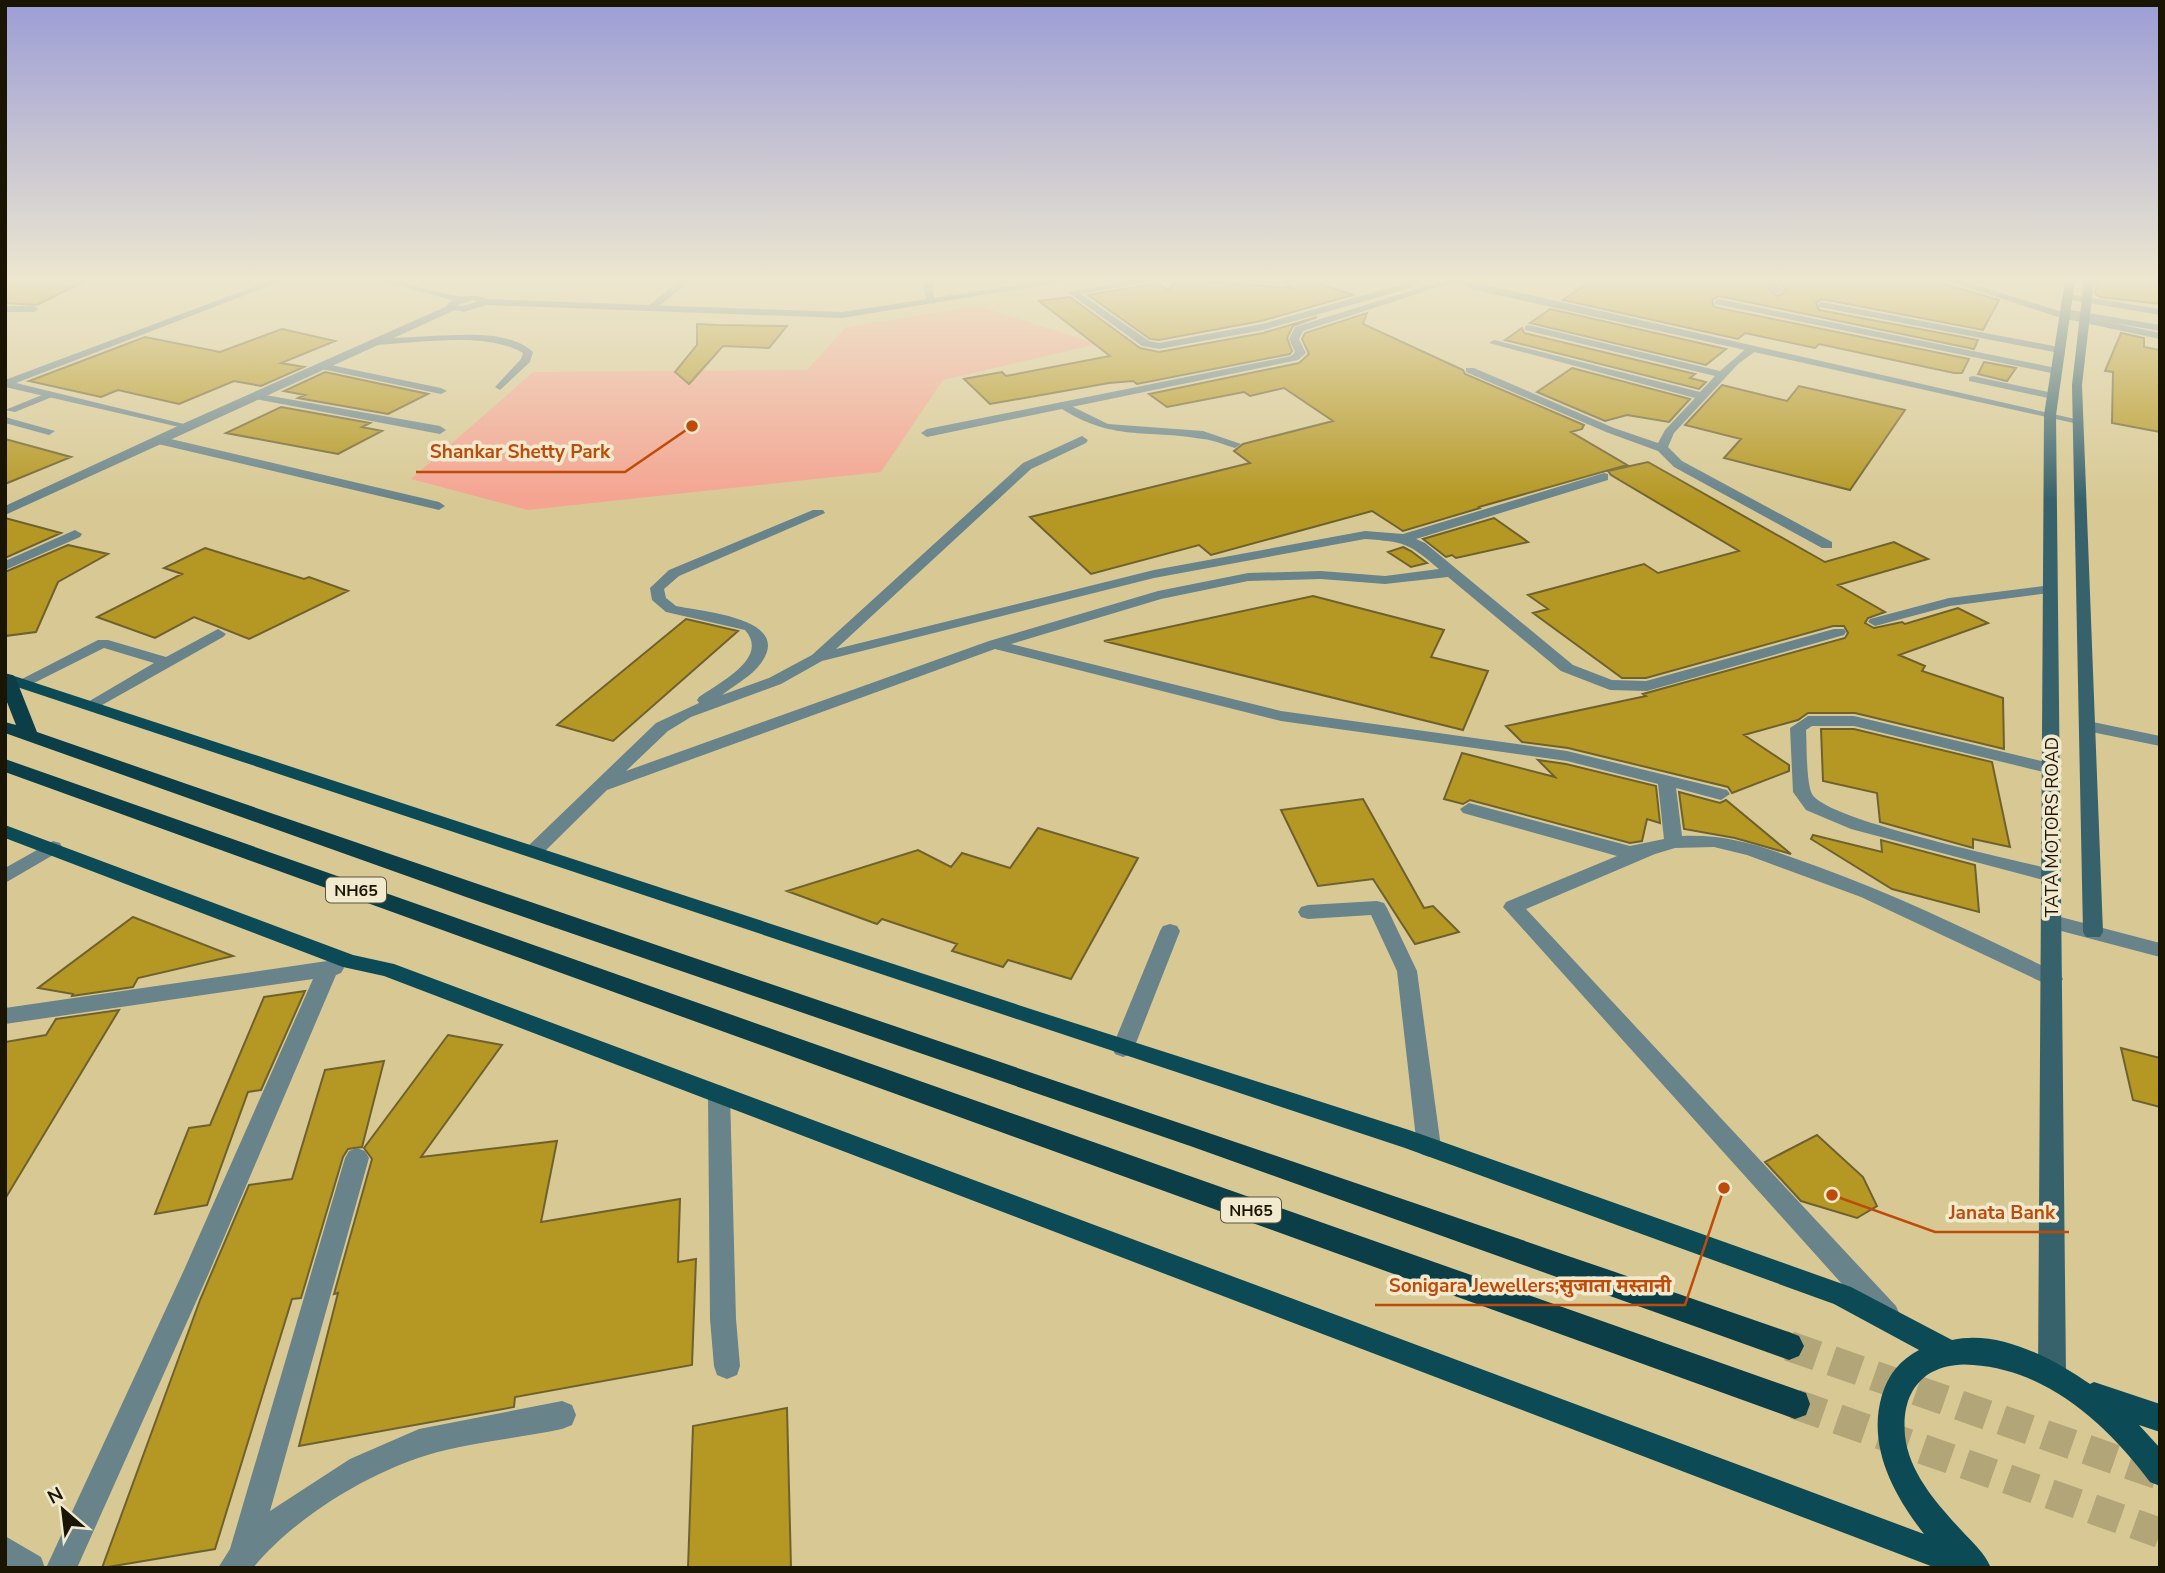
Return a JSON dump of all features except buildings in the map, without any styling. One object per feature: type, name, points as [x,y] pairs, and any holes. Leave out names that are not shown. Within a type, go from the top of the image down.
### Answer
[{"type":"highway","points":[[12,680],[17,732]]},
{"type":"highway","name":"NH65","points":[[17,732],[473,892],[1199,1139],[1789,1346]]},
{"type":"highway","name":"NH65","points":[[5,765],[1795,1404]]},
{"type":"main road","name":"TATA MOTORS ROAD","points":[[2052,1375],[2050,415],[2059,353]]},
{"type":"main road","points":[[2080,353],[2077,385],[2093,932]]},
{"type":"main road","points":[[12,680],[1429,1147],[1842,1295],[1950,1353]]},
{"type":"main road","points":[[5,831],[53,848],[338,966],[387,970],[1978,1568]]},
{"type":"main road","points":[[1978,1568],[1948,1538],[1914,1496],[1893,1444],[1890,1420],[1901,1382],[1930,1358],[1950,1353],[1974,1352],[1999,1356],[2052,1375],[2080,1392],[2130,1433],[2160,1472]]},
{"type":"main road","points":[[2080,1392],[2160,1418]]},
{"type":"street","points":[[5,384],[86,353]]},
{"type":"street","points":[[5,511],[349,353]]},
{"type":"street","points":[[500,387],[526,360],[528,353]]},
{"type":"street","points":[[927,433],[1294,358],[1300,353]]},
{"type":"street","points":[[1534,353],[1702,397]]},
{"type":"street","points":[[1636,353],[1723,374]]},
{"type":"street","points":[[1731,353],[1734,362]]},
{"type":"street","points":[[1662,448],[1669,432],[1734,362],[1746,353]]},
{"type":"street","points":[[1772,353],[2078,421]]},
{"type":"street","points":[[1969,353],[2056,371]]},
{"type":"street","points":[[321,366],[441,391]]},
{"type":"street","points":[[1470,370],[1609,430],[1662,448],[1678,464],[1826,545]]},
{"type":"street","points":[[1973,379],[2053,396]]},
{"type":"street","points":[[5,384],[184,427]]},
{"type":"street","points":[[8,415],[51,395]]},
{"type":"street","points":[[254,396],[440,430]]},
{"type":"street","points":[[1063,405],[1086,420],[1108,427],[1195,432],[1235,444]]},
{"type":"street","points":[[8,415],[49,430]]},
{"type":"street","points":[[158,440],[439,506]]},
{"type":"street","points":[[685,714],[775,681],[817,658],[1027,466],[1082,440]]},
{"type":"street","points":[[817,658],[1154,574],[1365,536],[1404,538],[1604,477]]},
{"type":"street","points":[[533,852],[555,828],[605,785],[647,740],[751,666],[761,652],[760,638],[750,627],[671,609],[659,600],[657,588],[674,573],[818,513]]},
{"type":"street","points":[[5,566],[75,534]]},
{"type":"street","points":[[1404,538],[1420,546],[1567,667],[1610,685],[1647,687],[1839,632]]},
{"type":"street","points":[[605,785],[995,644],[1158,595],[1238,579],[1321,575],[1385,580],[1451,572]]},
{"type":"street","points":[[1875,622],[1949,602],[2051,589]]},
{"type":"street","points":[[89,706],[218,634]]},
{"type":"street","points":[[12,680],[103,643],[167,662]]},
{"type":"street","points":[[995,644],[1281,716],[1567,757],[1721,794]]},
{"type":"street","points":[[2051,876],[1857,825],[1812,806],[1802,792],[1798,728],[1808,721],[1854,721],[2052,769]]},
{"type":"street","points":[[2088,726],[2160,741]]},
{"type":"street","points":[[1666,781],[1674,842]]},
{"type":"street","points":[[1469,809],[1600,846],[1630,852],[1648,850]]},
{"type":"street","points":[[1894,1323],[1513,907],[1648,850],[1674,842],[1714,841],[1752,850],[1868,892],[2053,979]]},
{"type":"street","points":[[5,877],[53,848]]},
{"type":"street","points":[[1308,912],[1377,908],[1406,971],[1429,1147]]},
{"type":"street","points":[[2053,922],[2160,950]]},
{"type":"street","points":[[1123,1048],[1170,932]]},
{"type":"street","points":[[5,1016],[338,966]]},
{"type":"street","points":[[61,1568],[338,966]]},
{"type":"street","points":[[719,1094],[723,1319],[727,1366]]},
{"type":"street","points":[[238,1561],[357,1158]]},
{"type":"street","points":[[238,1561],[285,1517],[347,1477],[397,1452],[444,1436],[562,1415]]},
{"type":"street","points":[[5,1551],[30,1568]]},
{"type":"shaded area","points":[[822,353],[1057,353],[943,380],[881,472],[528,510],[411,479],[533,372],[807,370]]},
{"type":"tunnel","points":[[1789,1346],[2160,1475]]},
{"type":"tunnel","points":[[1795,1404],[2160,1533]]},
{"type":"place","name":"Shankar Shetty Park","points":[[692,426]]},
{"type":"place","name":"Sonigara Jewellers;सुजाता मस्तानी","points":[[1724,1188]]},
{"type":"place","name":"Janata Bank","points":[[1832,1195]]}]
